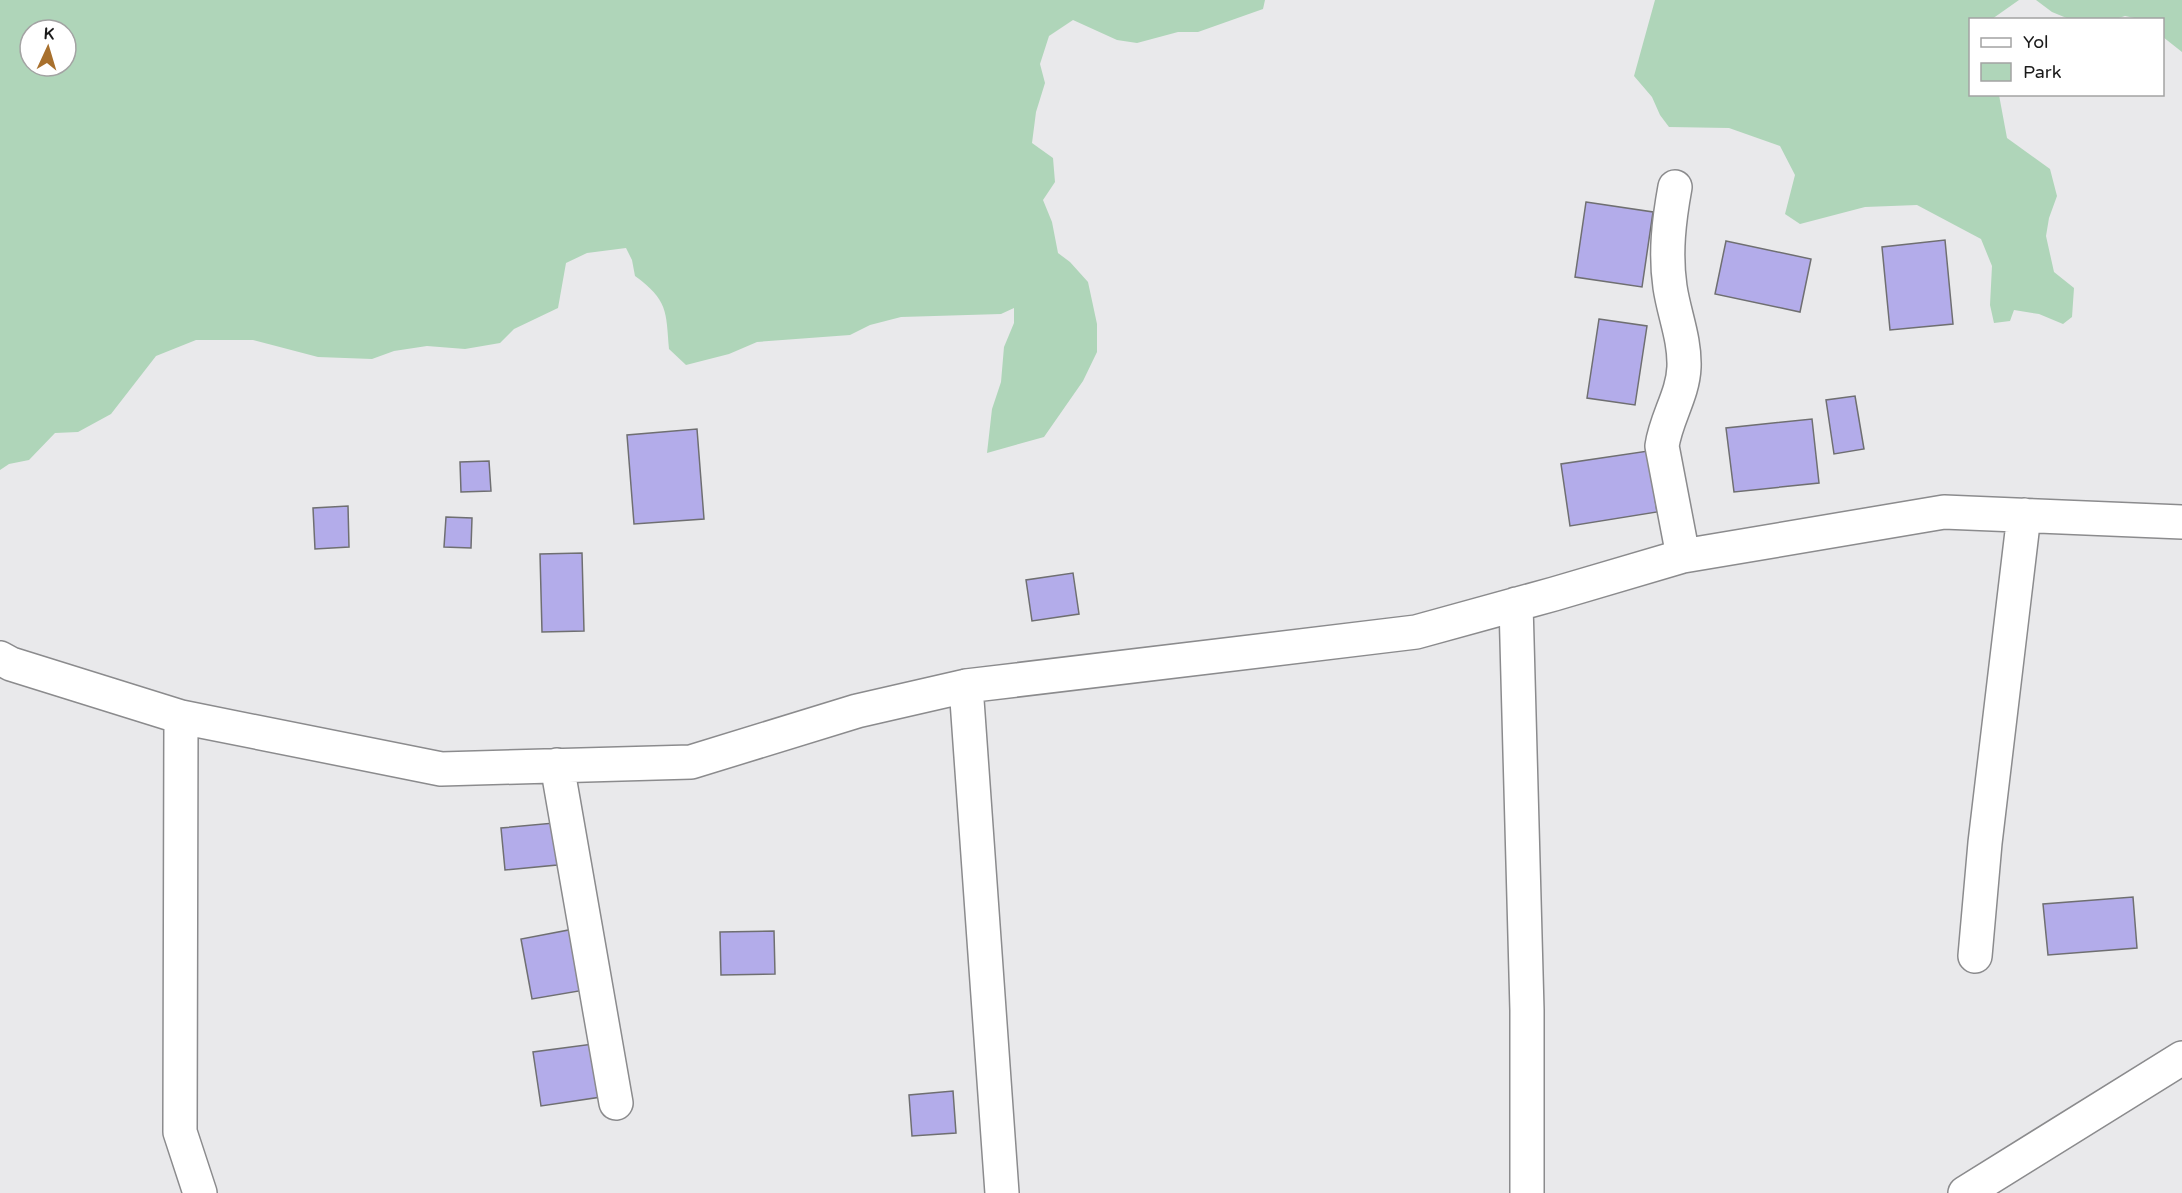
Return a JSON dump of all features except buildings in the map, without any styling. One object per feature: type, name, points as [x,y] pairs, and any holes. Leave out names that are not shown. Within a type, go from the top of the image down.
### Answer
[{"type":"street","points":[[1675,187],[1669,219],[1668,252],[1670,286],[1684,349],[1684,369],[1681,387],[1665,429],[1662,446],[1683,556]]},
{"type":"street","points":[[0,658],[11,664],[181,717],[441,769],[690,762],[857,711],[966,686],[1416,632],[1683,556],[1944,512],[2182,522]]},
{"type":"street","points":[[1975,956],[1984,843],[2024,515]]},
{"type":"street","points":[[1516,604],[1527,1010],[1527,1193]]},
{"type":"street","points":[[966,686],[1002,1193]]},
{"type":"street","points":[[181,717],[180,1132],[200,1193]]},
{"type":"street","points":[[557,765],[616,1103]]},
{"type":"street","points":[[1965,1193],[2182,1058]]},
{"type":"green space","points":[[0,0],[1265,0],[1263,9],[1198,32],[1178,32],[1137,43],[1117,40],[1073,20],[1049,36],[1040,64],[1045,83],[1036,112],[1032,143],[1053,158],[1055,182],[1043,200],[1052,222],[1058,253],[1070,262],[1088,282],[1097,324],[1097,352],[1083,381],[1044,437],[987,453],[992,409],[1001,382],[1004,347],[1014,323],[1014,308],[1001,314],[901,317],[870,325],[850,335],[757,342],[729,354],[686,365],[669,349],[663,307],[654,292],[635,276],[632,260],[626,248],[587,253],[566,263],[558,308],[514,329],[500,343],[465,349],[427,346],[394,351],[372,359],[318,357],[253,340],[196,340],[156,356],[111,414],[78,432],[55,433],[29,460],[9,464],[0,470]]},
{"type":"green space","points":[[1655,0],[2019,0],[1993,18],[1969,18],[1969,96],[1999,96],[2007,138],[2050,169],[2057,196],[2049,218],[2046,236],[2054,272],[2074,288],[2072,317],[2063,324],[2039,314],[2014,310],[2010,321],[1994,323],[1990,305],[1992,266],[1981,239],[1917,205],[1865,207],[1800,224],[1785,214],[1795,175],[1780,146],[1729,128],[1669,127],[1660,115],[1652,97],[1634,76]]},
{"type":"green space","points":[[2036,0],[2182,0],[2182,52],[2164,38],[2164,18],[2125,16],[2067,18],[2052,12]]}]
